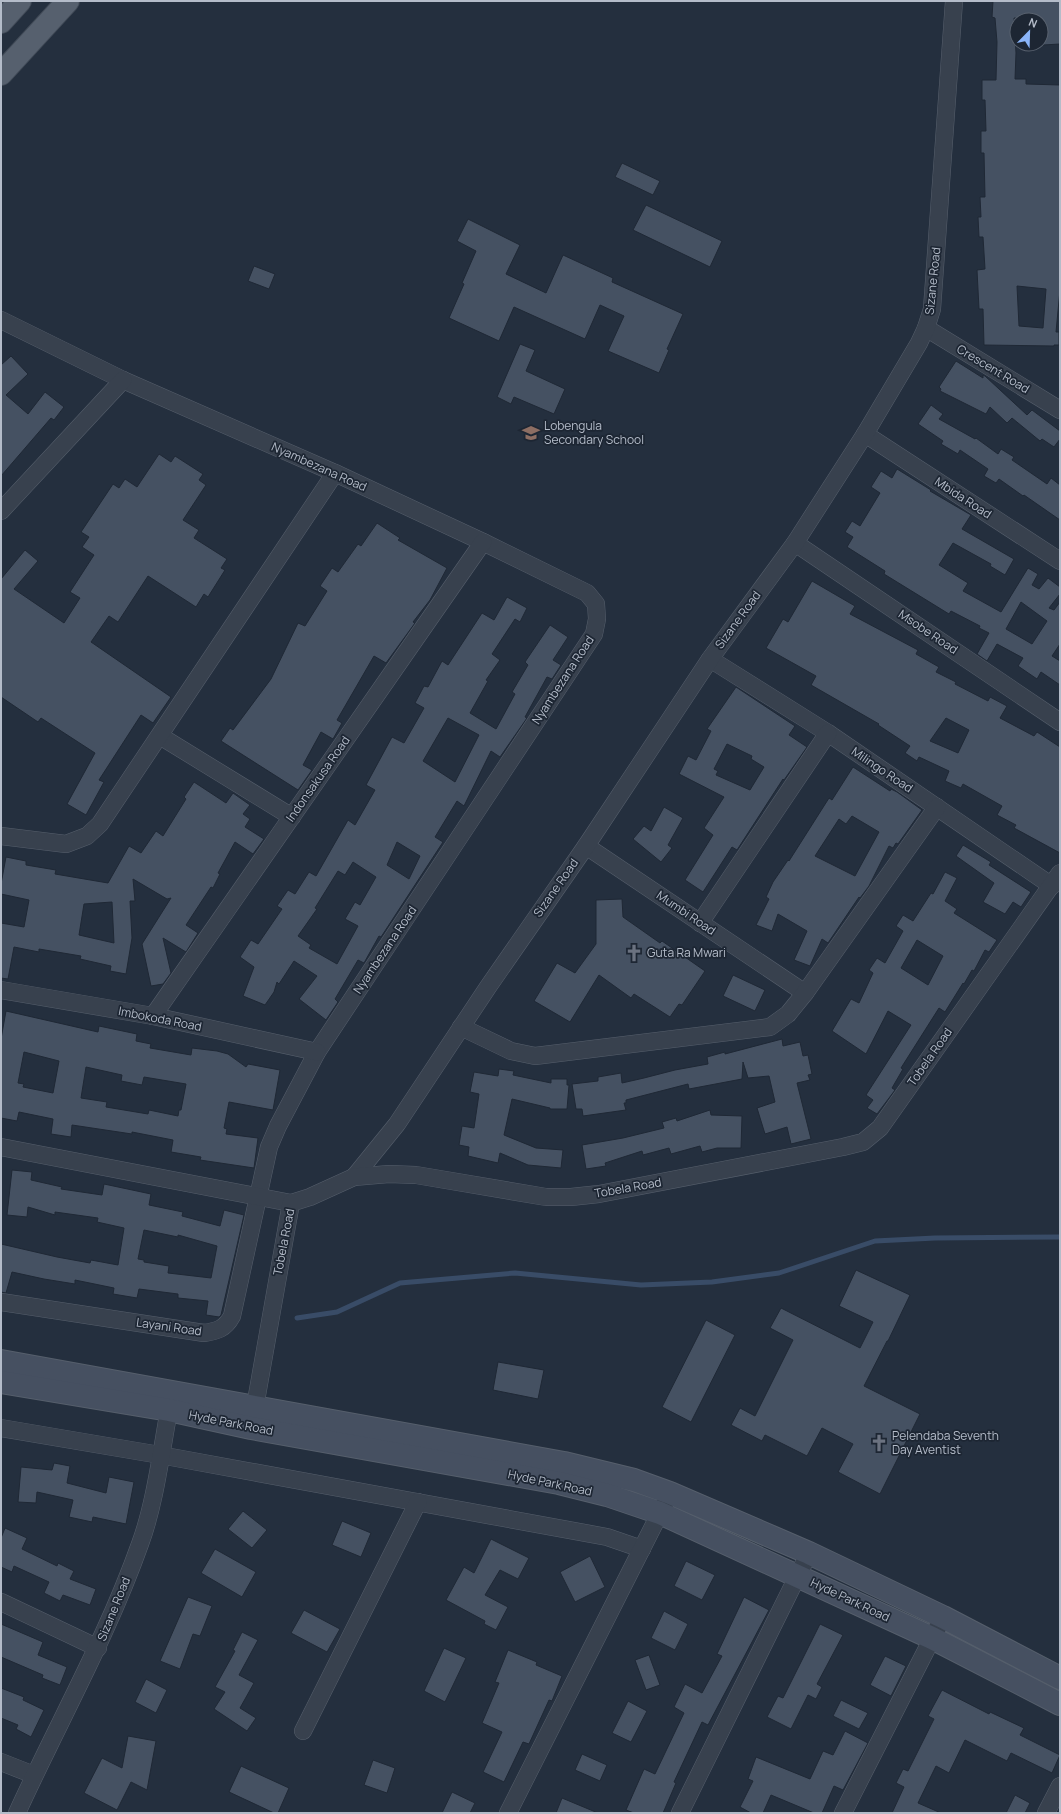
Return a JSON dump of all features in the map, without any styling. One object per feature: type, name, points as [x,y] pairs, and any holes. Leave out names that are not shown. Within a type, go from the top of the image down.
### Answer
[{"type":"main road","points":[[1,22],[20,1]]},
{"type":"main road","points":[[1,74],[68,1]]},
{"type":"street","name":"Sizane Road","points":[[354,1177],[397,1124],[461,1026],[586,846],[710,659],[795,543],[865,434],[919,344],[932,309],[954,1]]},
{"type":"street","name":"Nyambezana Road","points":[[1,320],[123,380],[335,473],[483,542],[587,594],[596,604],[597,619],[594,634],[317,1052],[278,1126],[269,1147],[257,1195]]},
{"type":"street","name":"Crescent Road","points":[[926,328],[1060,410]]},
{"type":"street","points":[[1,511],[123,380]]},
{"type":"street","name":"Mbida Road","points":[[865,434],[1060,561]]},
{"type":"street","points":[[1,836],[66,844],[88,836],[100,824],[335,473]]},
{"type":"street","name":"Indonsakusa Road","points":[[153,1016],[483,542]]},
{"type":"street","name":"Msobe Road","points":[[795,543],[1060,722]]},
{"type":"street","name":"Milingo Road","points":[[710,659],[828,733],[937,807],[1056,879]]},
{"type":"street","points":[[700,923],[828,733]]},
{"type":"street","points":[[160,736],[292,817]]},
{"type":"street","points":[[461,1026],[511,1051],[535,1056],[770,1027],[788,1014],[806,993],[937,807]]},
{"type":"street","name":"Mumbi Road","points":[[586,846],[806,993]]},
{"type":"street","name":"Tobela Road","points":[[251,1428],[291,1203],[310,1197],[354,1177],[389,1174],[416,1175],[546,1197],[571,1197],[599,1194],[863,1142],[880,1128],[1056,879]]},
{"type":"street","name":"Imbokoda Road","points":[[1,990],[153,1016],[317,1052]]},
{"type":"street","points":[[1,1147],[257,1195],[291,1203]]},
{"type":"street","name":"Layani Road","points":[[1,1302],[204,1333],[222,1328],[228,1324],[232,1316],[257,1195]]},
{"type":"street","name":"Hyde Park Road","points":[[1,1361],[170,1401],[251,1428],[559,1483],[607,1495],[660,1513],[798,1575],[932,1638],[1060,1704]]},
{"type":"street","name":"Hyde Park Road","points":[[1,1382],[170,1401],[255,1406],[564,1463],[634,1480],[670,1493],[809,1553],[943,1617],[1060,1678]]},
{"type":"street","name":"Sizane Road","points":[[17,1813],[34,1775],[98,1648],[141,1543],[153,1496],[170,1401]]},
{"type":"street","points":[[1,1428],[160,1455],[607,1537],[642,1549]]},
{"type":"street","points":[[508,1813],[670,1493]]},
{"type":"street","points":[[303,1731],[418,1502]]},
{"type":"street","points":[[680,1813],[809,1553]]},
{"type":"street","points":[[1,1602],[98,1648]]},
{"type":"street","points":[[843,1813],[943,1617]]},
{"type":"street","points":[[1,1762],[34,1775]]},
{"type":"street","points":[[1046,1813],[1060,1786]]},
{"type":"building","points":[[993,1],[1060,1],[1060,44],[1049,45],[1049,12],[1009,12],[1009,52],[1016,52],[1015,79],[1026,79],[1026,84],[1060,85],[1060,290],[1056,332],[1059,332],[1059,345],[1054,346],[984,345],[983,309],[979,309],[977,270],[985,269],[983,237],[979,237],[978,217],[981,217],[980,197],[985,197],[984,153],[981,153],[981,131],[986,131],[985,100],[982,100],[982,80],[996,80],[997,42],[995,18],[992,17]],"holes":[[[1017,286],[1046,289],[1043,328],[1019,326]]]},
{"type":"building","points":[[622,163],[660,181],[653,195],[615,177]]},
{"type":"building","points":[[646,205],[722,241],[710,267],[633,230]]},
{"type":"building","points":[[468,219],[520,245],[506,274],[546,293],[563,255],[613,278],[612,282],[683,314],[667,349],[669,350],[659,373],[608,351],[624,316],[600,305],[585,339],[514,307],[499,341],[449,318],[464,284],[462,283],[476,251],[457,241]]},
{"type":"building","points":[[254,266],[275,274],[269,289],[248,281]]},
{"type":"building","points":[[520,344],[535,350],[526,371],[565,389],[554,414],[514,397],[511,404],[497,397]]},
{"type":"building","points":[[11,356],[28,374],[6,395],[28,414],[45,392],[64,407],[54,420],[51,418],[1,476],[1,365]]},
{"type":"building","points":[[956,361],[983,378],[983,375],[985,376],[1027,415],[1032,410],[1060,431],[1060,439],[1054,447],[1042,439],[1040,441],[1012,418],[1007,423],[990,407],[986,414],[940,391],[941,389],[939,387]]},
{"type":"building","points":[[931,405],[943,414],[939,419],[975,439],[976,438],[998,454],[1001,449],[1014,457],[1012,460],[1047,484],[1051,478],[1060,485],[1060,520],[999,479],[996,483],[984,476],[988,469],[960,450],[958,454],[941,444],[943,441],[918,424]]},
{"type":"building","points":[[159,454],[171,462],[175,456],[203,474],[199,480],[206,485],[183,520],[199,530],[194,538],[227,559],[221,568],[225,570],[208,597],[204,594],[196,607],[148,576],[118,622],[109,616],[91,642],[171,697],[153,723],[141,715],[99,780],[104,782],[86,815],[67,804],[95,753],[41,718],[38,722],[1,697],[1,579],[25,550],[38,561],[14,589],[64,623],[80,598],[70,592],[94,555],[82,547],[89,537],[81,532],[113,484],[119,488],[125,479],[137,487]]},
{"type":"building","points":[[897,469],[931,490],[930,491],[971,515],[962,529],[1014,559],[1005,575],[990,566],[991,564],[953,543],[939,565],[968,583],[963,591],[1001,612],[1028,568],[1038,574],[1032,585],[1039,589],[1048,578],[1060,587],[1060,594],[1049,608],[1054,610],[1060,602],[1060,644],[1052,656],[1060,661],[1060,685],[1041,672],[1037,679],[1018,666],[1023,658],[997,644],[987,661],[977,654],[989,633],[979,628],[980,626],[951,611],[949,614],[884,574],[885,571],[847,547],[853,537],[845,532],[852,521],[860,526],[880,493],[871,487],[881,471],[892,478]],"holes":[[[1021,602],[1047,621],[1032,644],[1006,629]]]},
{"type":"building","points":[[377,523],[400,538],[398,540],[447,568],[430,600],[413,622],[415,623],[386,663],[374,656],[337,720],[342,723],[333,739],[321,732],[303,765],[312,770],[298,790],[221,741],[230,728],[233,730],[271,679],[298,623],[305,626],[327,591],[320,586],[332,568],[338,572],[358,544],[361,546]]},
{"type":"building","points":[[812,581],[855,606],[850,614],[918,650],[916,654],[939,667],[936,672],[956,682],[955,684],[988,701],[990,697],[1007,706],[1000,718],[1034,736],[1037,732],[1060,747],[1060,853],[1014,828],[1016,825],[997,815],[1002,806],[963,784],[961,788],[945,781],[949,771],[919,757],[917,761],[905,753],[910,746],[878,725],[879,724],[811,685],[816,676],[766,648],[783,619],[788,622]],"holes":[[[946,718],[969,730],[958,753],[930,741]]]},
{"type":"building","points":[[507,597],[527,608],[520,622],[515,619],[492,654],[500,660],[486,680],[488,681],[470,713],[496,729],[515,694],[512,692],[528,665],[525,662],[550,625],[568,637],[553,660],[561,665],[552,679],[547,677],[525,717],[527,718],[500,757],[491,751],[464,806],[457,801],[435,837],[443,842],[381,937],[379,936],[364,963],[358,960],[335,999],[338,1002],[326,1020],[299,999],[317,976],[294,961],[279,984],[277,982],[274,992],[265,1005],[243,996],[254,967],[240,957],[251,940],[258,944],[282,909],[277,906],[288,890],[295,894],[309,872],[316,876],[348,820],[355,825],[375,790],[366,785],[392,737],[404,743],[424,708],[415,703],[424,686],[428,687],[442,661],[448,665],[482,613],[494,620]],"holes":[[[448,718],[479,735],[455,782],[423,761]],[[397,842],[420,856],[409,879],[387,865]],[[353,862],[376,877],[360,905],[355,902],[345,919],[358,926],[337,964],[309,948],[311,945],[298,936],[317,909],[315,908],[338,871],[345,875]]]},
{"type":"building","points":[[736,687],[795,726],[789,735],[807,747],[784,780],[783,779],[737,850],[732,847],[703,892],[685,880],[713,835],[704,828],[724,797],[679,774],[688,756],[696,760],[711,731],[707,729]],"holes":[[[727,744],[752,756],[751,759],[764,767],[750,790],[716,775],[718,771],[714,769]]]},
{"type":"building","points":[[853,767],[890,791],[891,789],[897,792],[922,810],[898,844],[896,843],[893,848],[889,846],[869,886],[860,898],[859,897],[828,943],[822,939],[810,966],[794,960],[807,931],[778,914],[772,931],[756,925],[769,899],[766,897],[773,882],[788,860],[789,861],[829,798],[832,800]],"holes":[[[852,816],[879,832],[855,876],[815,856],[839,819],[846,824]]]},
{"type":"building","points":[[194,782],[226,803],[233,793],[250,805],[243,814],[250,819],[245,827],[264,839],[253,854],[235,842],[218,873],[220,874],[213,888],[211,887],[186,925],[198,933],[186,952],[163,938],[171,973],[163,984],[151,986],[142,944],[171,898],[167,899],[133,879],[135,901],[130,901],[132,938],[126,974],[110,971],[111,966],[80,959],[81,956],[39,949],[39,952],[14,947],[8,979],[1,978],[1,923],[24,927],[29,900],[1,894],[1,884],[6,857],[26,861],[26,865],[56,870],[55,874],[108,883],[129,846],[141,853],[156,831],[163,836],[186,799],[184,797]],"holes":[[[112,902],[114,943],[79,935],[84,904]]]},
{"type":"building","points":[[664,807],[683,818],[668,845],[672,848],[661,862],[633,839],[644,826],[651,831]]},
{"type":"building","points":[[963,845],[991,862],[989,865],[1031,892],[1021,907],[1013,902],[1005,914],[983,902],[994,883],[956,856]]},
{"type":"building","points":[[945,872],[957,878],[945,901],[957,909],[954,913],[997,940],[989,952],[985,950],[974,971],[972,970],[945,1012],[939,1008],[901,1068],[903,1069],[892,1088],[895,1090],[877,1114],[867,1108],[873,1100],[866,1095],[911,1025],[888,1011],[866,1054],[832,1031],[851,999],[859,1003],[873,973],[869,970],[877,958],[885,963],[903,931],[896,926],[903,915],[913,921],[931,893],[933,894]],"holes":[[[917,940],[943,956],[928,985],[901,968]]]},
{"type":"building","name":"Guta Ra Mwari","points":[[622,899],[623,917],[660,943],[662,941],[705,971],[682,1005],[679,1004],[670,1017],[634,994],[631,998],[599,975],[570,1022],[534,1001],[557,963],[575,973],[596,944],[596,900]]},
{"type":"building","points":[[733,975],[765,990],[755,1011],[723,996]]},
{"type":"building","points":[[6,1011],[98,1032],[99,1026],[137,1034],[136,1041],[151,1044],[150,1048],[191,1055],[192,1048],[217,1051],[228,1054],[246,1067],[248,1064],[280,1070],[273,1110],[229,1102],[224,1128],[227,1129],[226,1134],[258,1138],[254,1168],[200,1160],[201,1157],[171,1152],[173,1140],[132,1132],[132,1134],[72,1125],[71,1137],[51,1134],[53,1119],[19,1112],[17,1121],[1,1118],[1,1039]],"holes":[[[24,1052],[59,1061],[53,1093],[23,1087],[24,1084],[18,1083]],[[86,1067],[122,1075],[121,1081],[142,1085],[144,1077],[186,1084],[181,1110],[179,1110],[178,1116],[149,1110],[148,1114],[106,1107],[107,1102],[81,1098]]]},
{"type":"building","points":[[782,1039],[783,1046],[800,1042],[803,1056],[808,1055],[812,1074],[808,1075],[810,1080],[797,1083],[811,1139],[791,1144],[787,1127],[765,1134],[757,1108],[775,1102],[769,1076],[748,1078],[743,1062],[742,1079],[689,1089],[688,1084],[626,1100],[626,1103],[624,1103],[626,1110],[583,1116],[582,1109],[576,1109],[572,1084],[598,1081],[598,1077],[621,1073],[622,1083],[675,1070],[708,1064],[707,1057],[725,1052],[725,1054]]},
{"type":"building","points":[[499,1069],[514,1071],[513,1075],[551,1083],[551,1079],[567,1079],[567,1085],[569,1085],[567,1109],[550,1109],[512,1099],[504,1135],[536,1148],[563,1150],[561,1168],[528,1165],[500,1153],[498,1163],[468,1156],[469,1147],[459,1145],[462,1126],[474,1128],[479,1094],[470,1092],[474,1072],[498,1076]]},
{"type":"building","points":[[710,1110],[711,1115],[742,1116],[741,1148],[717,1148],[702,1152],[700,1146],[671,1154],[669,1148],[643,1155],[642,1151],[605,1163],[606,1166],[586,1169],[582,1145],[623,1138],[664,1128],[662,1122],[676,1118],[677,1121]]},
{"type":"building","points":[[12,1170],[32,1172],[31,1180],[62,1187],[61,1189],[102,1195],[104,1184],[151,1194],[149,1205],[183,1212],[182,1216],[220,1226],[224,1210],[244,1215],[221,1315],[219,1317],[206,1315],[208,1301],[178,1298],[178,1294],[139,1289],[137,1298],[113,1294],[114,1288],[75,1280],[75,1284],[12,1272],[6,1293],[1,1292],[1,1244],[90,1263],[91,1260],[118,1265],[124,1228],[97,1222],[98,1218],[55,1212],[55,1215],[28,1207],[27,1217],[7,1215]],"holes":[[[144,1230],[178,1237],[178,1235],[217,1246],[211,1278],[168,1273],[169,1266],[144,1262],[144,1260],[138,1259]]]},
{"type":"building","points":[[856,1270],[910,1295],[864,1386],[920,1414],[880,1494],[838,1472],[853,1444],[822,1428],[807,1456],[765,1435],[762,1441],[731,1425],[740,1408],[755,1416],[793,1340],[770,1328],[781,1308],[860,1348],[873,1322],[839,1306]]},
{"type":"building","points":[[706,1320],[735,1335],[691,1422],[662,1407]]},
{"type":"building","points":[[498,1362],[544,1370],[538,1399],[493,1390]]},
{"type":"building","points":[[54,1463],[70,1466],[67,1483],[106,1493],[109,1477],[134,1482],[126,1524],[93,1517],[92,1522],[69,1517],[73,1500],[37,1492],[36,1503],[18,1502],[21,1467],[52,1470]]},
{"type":"building","points":[[243,1511],[267,1530],[252,1548],[228,1529]]},
{"type":"building","points":[[342,1521],[371,1533],[361,1557],[332,1545]]},
{"type":"building","points":[[5,1528],[27,1538],[22,1549],[57,1566],[58,1563],[74,1571],[70,1579],[96,1589],[90,1605],[63,1595],[60,1601],[44,1593],[49,1582],[14,1566],[12,1572],[1,1567],[1,1538]]},
{"type":"building","points":[[491,1539],[529,1558],[518,1579],[500,1570],[485,1595],[508,1607],[496,1630],[484,1624],[485,1621],[446,1600],[464,1567],[474,1573]]},
{"type":"building","points":[[215,1549],[256,1572],[242,1597],[201,1573]]},
{"type":"building","points":[[590,1556],[605,1587],[575,1602],[560,1572]]},
{"type":"building","points":[[686,1561],[715,1575],[702,1600],[674,1586]]},
{"type":"building","points":[[188,1597],[212,1606],[200,1636],[193,1634],[180,1669],[160,1661]]},
{"type":"building","points":[[744,1597],[769,1610],[708,1725],[702,1722],[674,1782],[676,1783],[663,1813],[634,1813],[626,1810],[644,1769],[655,1774],[684,1713],[674,1707],[685,1684],[702,1693],[722,1656],[717,1654]]},
{"type":"building","points":[[304,1610],[340,1629],[327,1652],[291,1633]]},
{"type":"building","points":[[664,1611],[688,1624],[675,1650],[651,1638]]},
{"type":"building","points":[[1,1624],[43,1642],[38,1655],[67,1667],[60,1685],[42,1678],[43,1675],[1,1657]]},
{"type":"building","points":[[820,1624],[843,1635],[817,1684],[822,1687],[816,1699],[808,1695],[791,1729],[767,1717],[778,1696],[783,1698]]},
{"type":"building","points":[[242,1632],[258,1640],[239,1675],[254,1683],[240,1708],[256,1718],[247,1731],[214,1709],[225,1692],[215,1687],[235,1651],[233,1650]]},
{"type":"building","points":[[444,1648],[466,1658],[445,1702],[424,1691]]},
{"type":"building","points":[[508,1650],[537,1662],[536,1665],[562,1676],[552,1701],[549,1700],[529,1744],[523,1742],[504,1782],[483,1772],[502,1732],[482,1723],[499,1683],[495,1682]]},
{"type":"building","points":[[649,1655],[660,1685],[646,1690],[635,1660]]},
{"type":"building","points":[[885,1656],[906,1666],[891,1696],[870,1685]]},
{"type":"building","points":[[146,1679],[167,1690],[156,1713],[135,1702]]},
{"type":"building","points":[[1,1688],[24,1697],[23,1700],[44,1710],[31,1737],[16,1729],[18,1725],[1,1718]]},
{"type":"building","points":[[942,1690],[989,1714],[990,1712],[1024,1728],[1020,1735],[1060,1755],[1052,1773],[1011,1753],[1007,1761],[965,1740],[949,1773],[936,1766],[918,1803],[941,1813],[892,1813],[904,1787],[896,1783],[903,1769],[908,1771],[934,1719],[928,1716]]},
{"type":"building","points":[[841,1700],[868,1713],[859,1729],[833,1716]]},
{"type":"building","points":[[628,1701],[647,1711],[631,1742],[612,1733]]},
{"type":"building","points":[[845,1731],[868,1743],[843,1790],[834,1786],[822,1813],[814,1813],[771,1795],[763,1813],[751,1813],[740,1807],[753,1781],[748,1779],[756,1757],[810,1779],[823,1751],[833,1755]]},
{"type":"building","points":[[128,1736],[156,1741],[147,1790],[131,1782],[117,1810],[84,1793],[102,1758],[122,1768]]},
{"type":"building","points":[[582,1754],[607,1765],[600,1781],[575,1770]]},
{"type":"building","points":[[373,1760],[395,1768],[387,1793],[364,1785]]},
{"type":"building","points":[[241,1766],[289,1788],[278,1813],[274,1813],[229,1792]]},
{"type":"building","points":[[452,1792],[475,1803],[470,1813],[442,1813]]},
{"type":"building","points":[[1015,1795],[1030,1803],[1025,1813],[1006,1813]]},
{"type":"building","points":[[562,1798],[598,1813],[556,1813]]},
{"type":"waterway","points":[[297,1318],[337,1312],[400,1283],[515,1273],[641,1285],[712,1282],[779,1273],[875,1241],[935,1238],[1060,1237]]},
{"type":"place","name":"Lobengula Secondary School","points":[[531,433]]},
{"type":"place","name":"Guta Ra Mwari","points":[[634,953]]},
{"type":"place","name":"Pelendaba Seventh Day Aventist","points":[[879,1443]]}]
